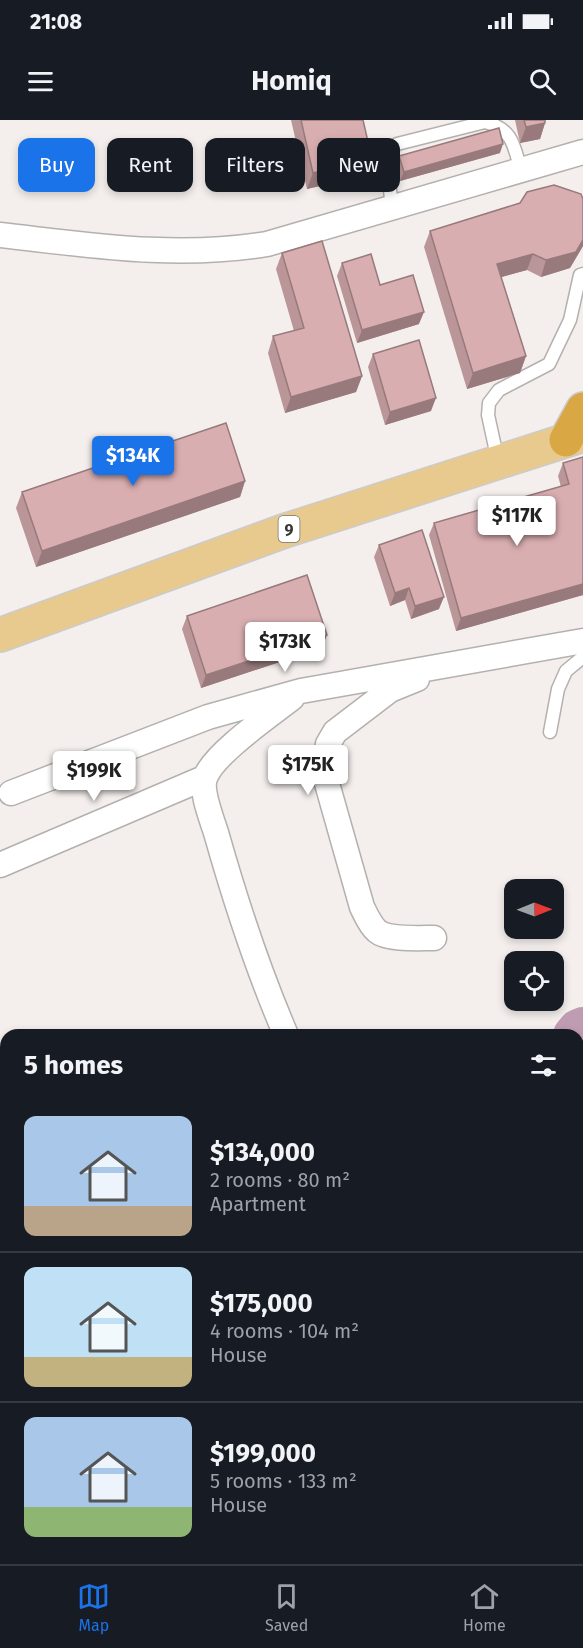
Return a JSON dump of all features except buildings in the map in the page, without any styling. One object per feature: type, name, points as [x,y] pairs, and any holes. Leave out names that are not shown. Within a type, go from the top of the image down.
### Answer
[{"type":"highway","points":[[574,438],[583,409]]},
{"type":"main road","name":"9","points":[[0,635],[284,531],[574,438]]},
{"type":"street","points":[[0,235],[127,250],[186,252],[229,250],[267,244],[583,152]]},
{"type":"street","points":[[11,793],[208,717],[301,691],[583,641]]},
{"type":"street","points":[[434,938],[388,936],[378,933],[368,919],[362,907],[326,780],[324,764],[328,744],[335,732],[347,721],[390,690],[458,663]]},
{"type":"street","points":[[0,865],[204,778],[217,760],[237,741],[301,691]]},
{"type":"street","points":[[204,778],[205,796],[235,900],[283,1029]]},
{"type":"lane","points":[[392,207],[386,156],[397,144],[484,122],[498,126],[511,138],[521,171]]},
{"type":"lane","points":[[498,462],[488,415],[489,403],[499,390],[549,363],[570,320],[580,275],[583,274]]},
{"type":"lane","points":[[550,732],[558,689],[566,671],[583,657]]},
{"type":"waterway","points":[[578,1029],[583,1027]]}]
